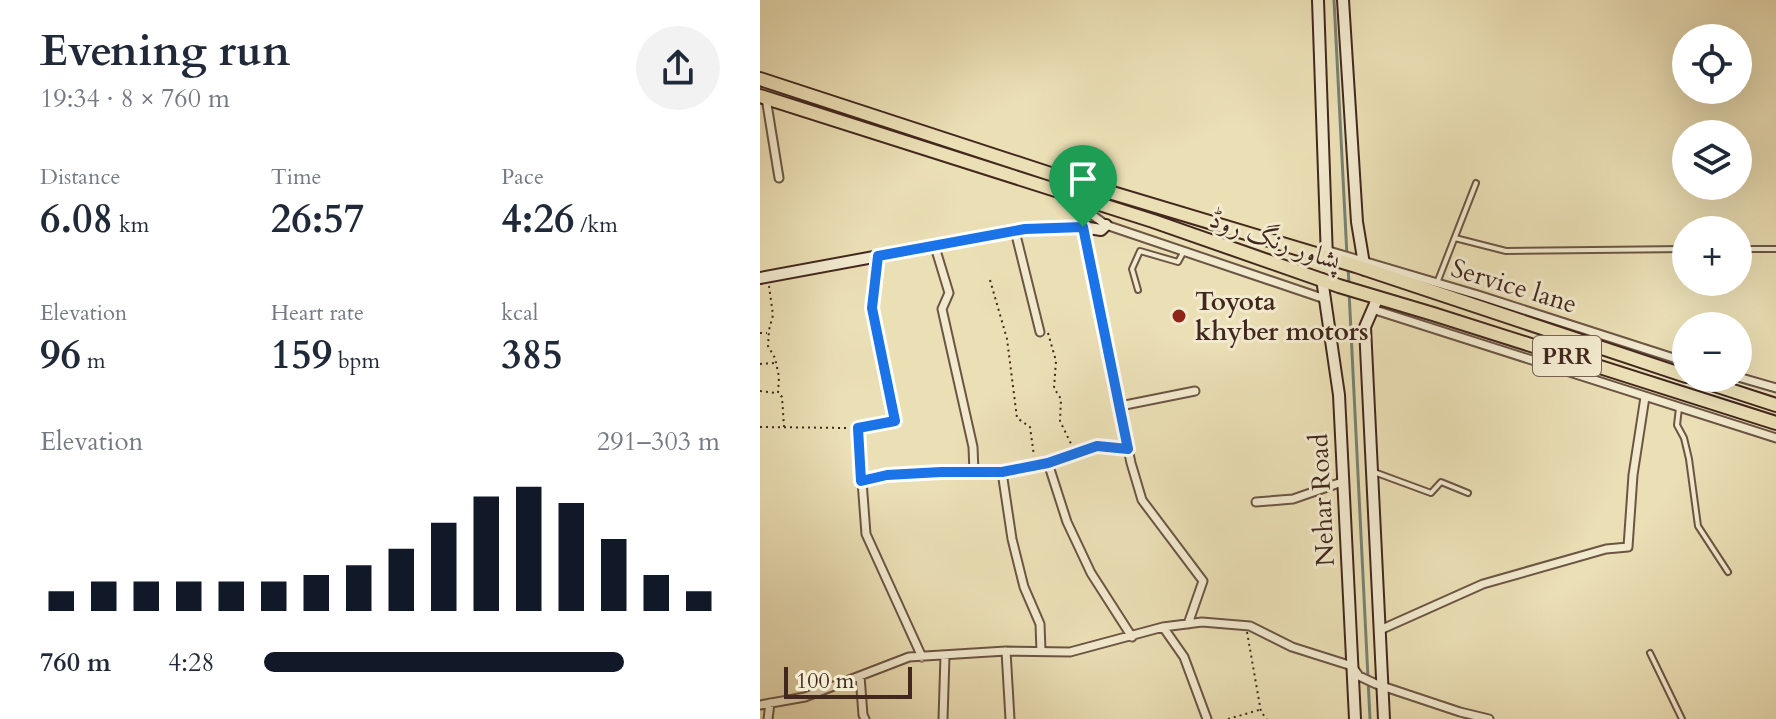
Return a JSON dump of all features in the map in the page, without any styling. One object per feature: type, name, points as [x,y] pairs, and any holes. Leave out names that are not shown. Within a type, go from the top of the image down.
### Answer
[{"type":"highway","name":"پشاور رنگ روڈ","points":[[760,79],[985,153],[1435,288],[1672,371]]},
{"type":"highway","name":"پشاور رنگ روڈ","points":[[763,97],[1153,221],[1356,291],[1375,303],[1776,423]]},
{"type":"highway","points":[[952,158],[958,154],[959,144]]},
{"type":"highway","points":[[980,166],[979,155],[985,153]]},
{"type":"highway","points":[[1736,392],[1770,403],[1767,414],[1762,418]]},
{"type":"main road","points":[[1318,0],[1331,257]]},
{"type":"main road","points":[[1343,0],[1361,266]]},
{"type":"main road","points":[[764,277],[1015,231],[1083,227],[1101,230],[1106,225]]},
{"type":"main road","name":"Nehar Road","points":[[1322,279],[1339,395],[1355,719]]},
{"type":"main road","points":[[1375,303],[1365,327],[1380,630],[1379,685],[1384,719]]},
{"type":"street","points":[[763,97],[779,178]]},
{"type":"street","points":[[1062,193],[1106,225],[1325,299]]},
{"type":"street","points":[[1083,227],[1128,449],[1142,500],[1203,581],[1188,624]]},
{"type":"street","points":[[1015,231],[1040,332]]},
{"type":"street","points":[[935,247],[949,293],[942,309],[973,447],[974,472]]},
{"type":"street","points":[[878,256],[872,308],[895,421],[858,428],[866,534],[922,657]]},
{"type":"street","name":"Service lane","points":[[1435,288],[1672,358]]},
{"type":"street","points":[[1375,303],[1645,397],[1776,438]]},
{"type":"street","points":[[1752,381],[1776,388]]},
{"type":"street","points":[[1120,406],[1195,391]]},
{"type":"street","points":[[1380,630],[1483,584],[1606,549],[1628,547],[1633,475],[1645,397]]},
{"type":"street","points":[[861,481],[887,475],[1002,472],[1048,463],[1097,446],[1128,449]]},
{"type":"street","points":[[1048,463],[1067,522],[1091,573],[1132,637]]},
{"type":"street","points":[[1002,472],[1012,539],[1024,587],[1040,624],[1041,651]]},
{"type":"street","points":[[1256,502],[1293,499],[1342,482]]},
{"type":"street","points":[[760,705],[805,697],[909,657],[1006,651],[1070,652],[1163,627],[1202,622],[1248,625],[1292,647],[1352,666],[1359,676],[1379,685],[1489,719]]},
{"type":"street","points":[[1163,627],[1184,657],[1207,719]]},
{"type":"street","points":[[1006,651],[1010,719]]},
{"type":"street","points":[[943,719],[945,656]]},
{"type":"street","points":[[860,676],[865,719]]},
{"type":"street","points":[[768,719],[770,703]]},
{"type":"lane","points":[[1435,288],[1476,183]]},
{"type":"lane","points":[[1455,238],[1506,251],[1672,249]]},
{"type":"lane","points":[[1752,249],[1776,249]]},
{"type":"lane","points":[[1138,290],[1132,269],[1140,251],[1178,262],[1184,251]]},
{"type":"lane","points":[[1679,408],[1677,425],[1689,459],[1698,526],[1728,572]]},
{"type":"lane","points":[[1371,471],[1431,493],[1441,482],[1468,493]]},
{"type":"lane","points":[[1650,653],[1682,719]]},
{"type":"path","points":[[764,277],[773,315],[768,346],[779,377],[778,393]]},
{"type":"path","points":[[990,280],[1007,339],[1017,418],[1030,427],[1035,466]]},
{"type":"path","points":[[1040,332],[1047,330],[1052,345],[1056,361],[1054,388],[1061,399],[1060,421],[1075,453]]},
{"type":"path","points":[[760,333],[768,333]]},
{"type":"path","points":[[760,364],[776,363]]},
{"type":"path","points":[[760,391],[778,393],[782,397],[784,427]]},
{"type":"path","points":[[760,427],[858,428]]},
{"type":"path","points":[[1248,625],[1247,639],[1260,709],[1267,719]]},
{"type":"path","points":[[1228,719],[1260,709]]},
{"type":"waterway","points":[[1334,0],[1347,256]]},
{"type":"waterway","points":[[1348,267],[1349,284]]},
{"type":"waterway","points":[[1349,291],[1370,719]]},
{"type":"place","name":"Toyota khyber motors","points":[[1179,316]]},
{"type":"route","points":[[1083,227],[1128,449],[1097,446],[1048,463],[1002,472],[887,475],[861,481],[858,428],[895,421],[872,308],[878,256],[1025,229],[1083,227]]}]
